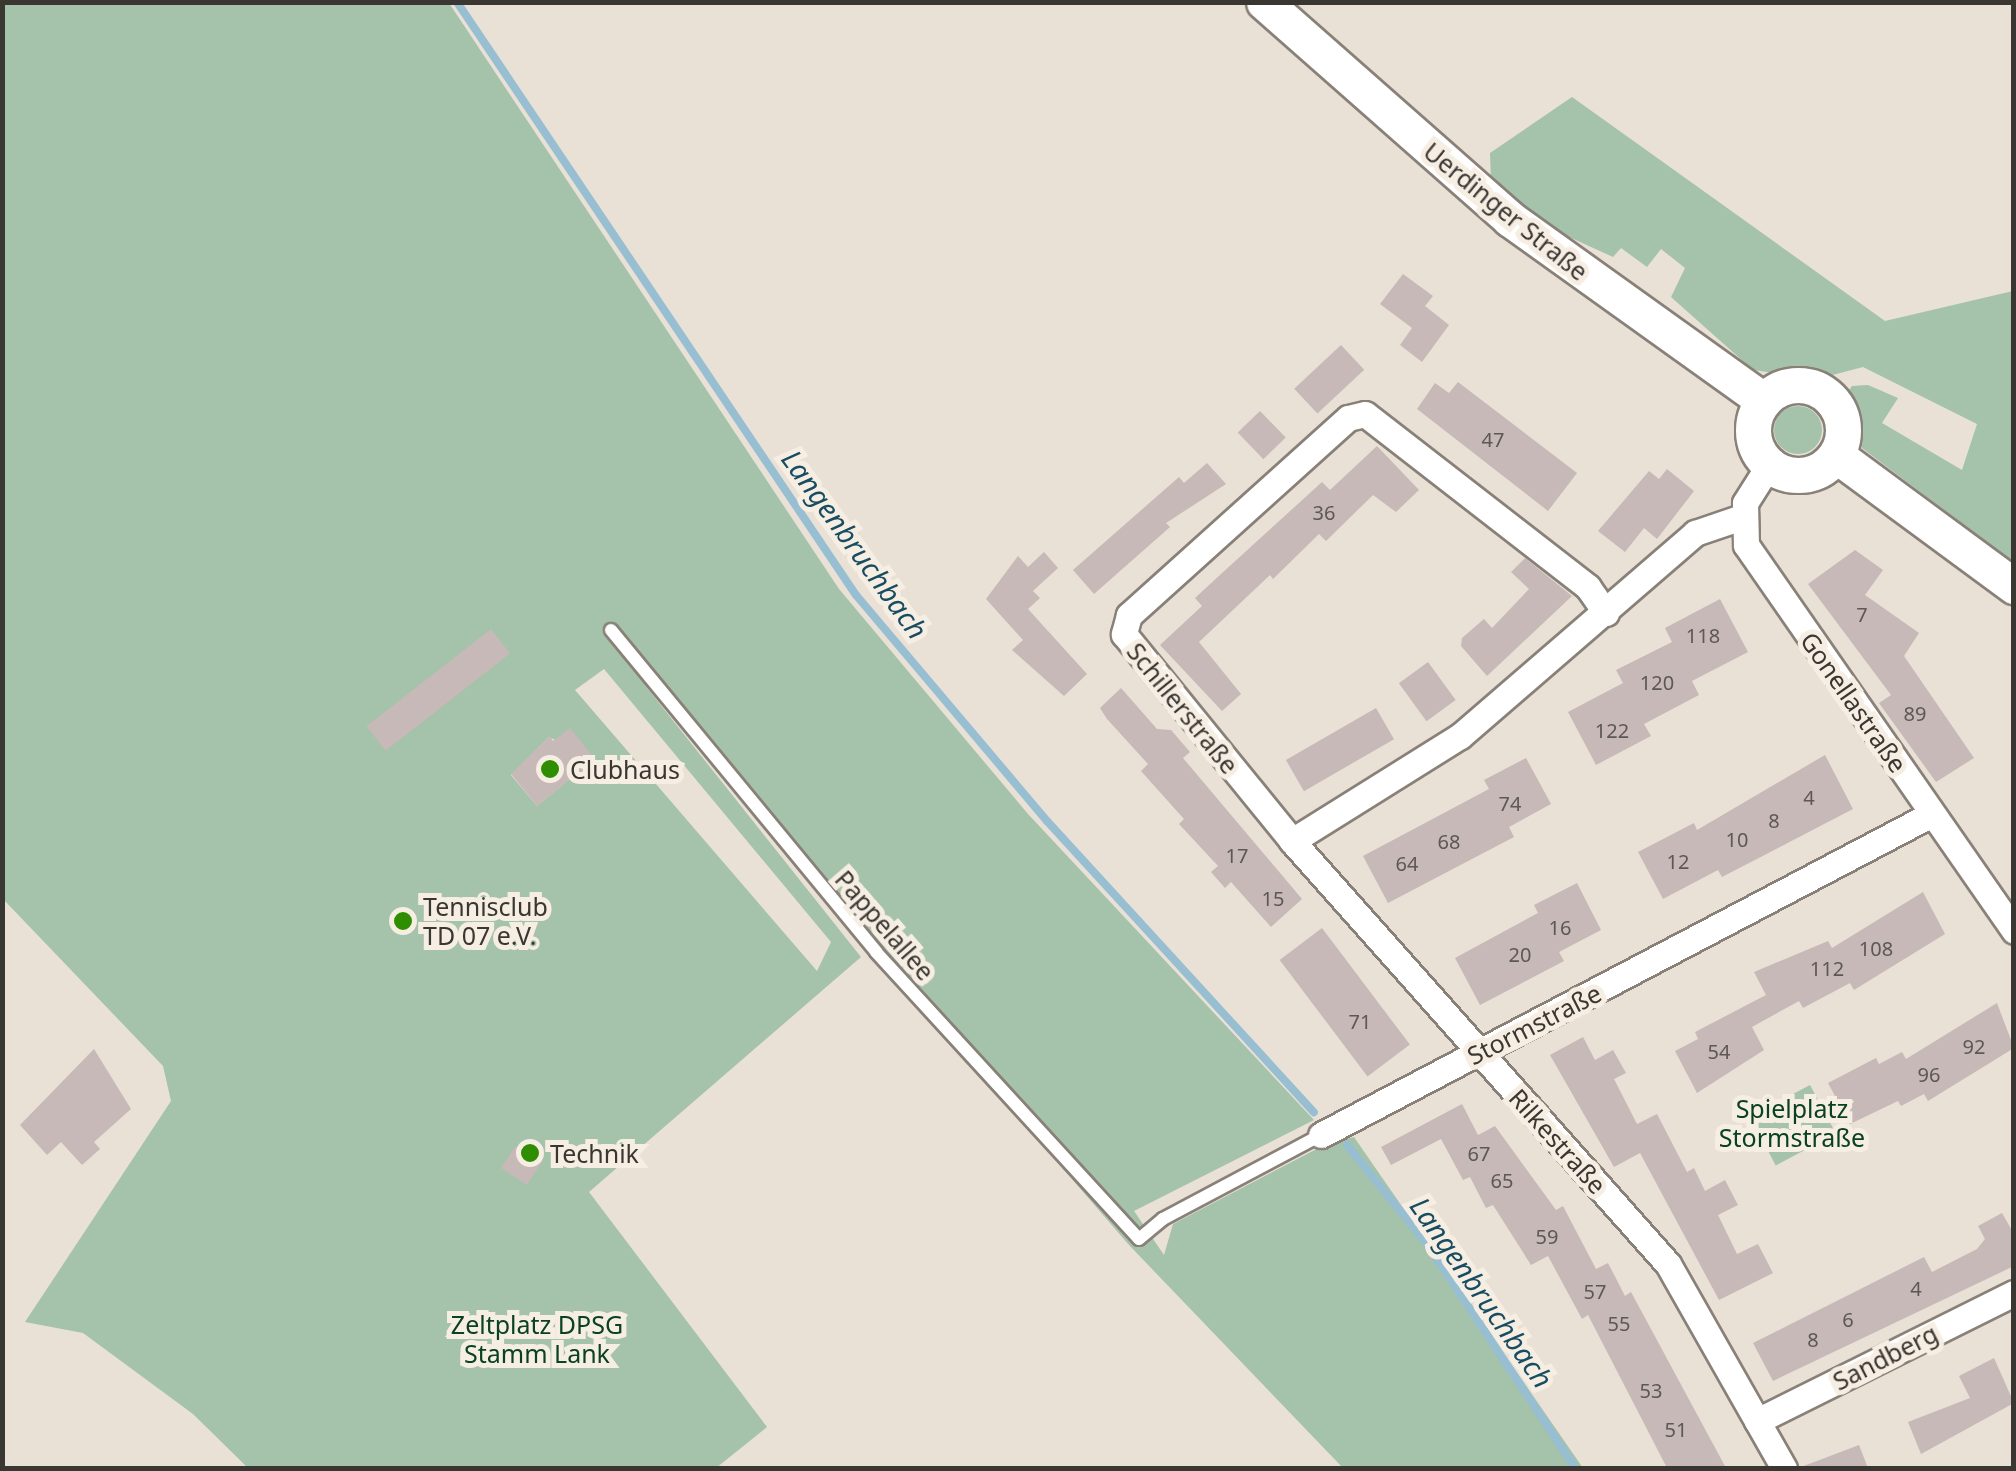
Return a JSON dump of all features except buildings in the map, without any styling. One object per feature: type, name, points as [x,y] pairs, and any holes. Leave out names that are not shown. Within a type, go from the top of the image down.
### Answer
[{"type":"street","name":"Uerdinger Straße","points":[[1264,2],[1510,218],[1764,402]]},
{"type":"street","points":[[1792,385],[1824,393],[1843,421],[1836,454],[1798,476],[1770,465],[1754,434],[1764,402],[1792,385]]},
{"type":"street","name":"Schillerstraße","points":[[1292,841],[1134,652],[1124,624],[1348,418],[1365,414],[1382,421],[1588,587],[1606,613]]},
{"type":"street","points":[[1836,454],[2014,586]]},
{"type":"street","points":[[1292,841],[1460,736],[1695,533],[1742,516],[1770,465]]},
{"type":"street","name":"Gonellastraße","points":[[1742,516],[1753,558],[2011,922]]},
{"type":"street","name":"Stormstraße","points":[[1320,1135],[1932,814]]},
{"type":"street","name":"Rilkestraße","points":[[1292,841],[1668,1264],[1784,1468]]},
{"type":"street","name":"Sandberg","points":[[1757,1421],[2014,1293]]},
{"type":"lane","name":"Pappelallee","points":[[612,630],[876,952],[1139,1239]]},
{"type":"lane","name":"Stormstraße","points":[[1139,1239],[1163,1219],[1320,1135]]},
{"type":"green space","name":"Zeltplatz DPSG Stamm Lank","points":[[3,3],[449,3],[839,589],[1028,814],[1314,1120],[1134,1211],[1164,1255],[1173,1224],[1330,1142],[1354,1137],[1583,1468],[1343,1468],[1129,1245],[644,684],[861,957],[589,1192],[767,1427],[716,1468],[248,1468],[193,1414],[83,1333],[25,1322],[171,1101],[163,1066],[3,899]],"holes":[[[604,669],[831,942],[817,971],[575,690]],[[549,737],[594,759],[537,806],[511,775]]]},
{"type":"green space","points":[[1572,97],[1885,321],[2013,291],[2013,562],[1862,448],[1844,397],[1852,386],[1868,385],[1898,398],[1882,423],[1962,470],[1977,424],[1863,367],[1817,379],[1753,370],[1671,297],[1685,268],[1661,249],[1647,267],[1621,248],[1613,257],[1556,231],[1491,182],[1490,153]]},
{"type":"green space","points":[[1798,406],[1815,413],[1822,430],[1815,447],[1798,454],[1781,447],[1774,430],[1781,413]]},
{"type":"green space","name":"Spielplatz Stormstraße","points":[[1810,1085],[1836,1134],[1776,1165],[1750,1117]]},
{"type":"waterway","name":"Langenbruchbach","points":[[457,2],[856,595],[1047,821],[1314,1112]]},
{"type":"waterway","name":"Langenbruchbach","points":[[1347,1145],[1427,1244],[1575,1468]]},
{"type":"place","name":"Clubhaus","points":[[550,769]]},
{"type":"place","name":"Tennisclub TD 07 e.V.","points":[[403,921]]},
{"type":"place","name":"Technik","points":[[530,1153]]}]
